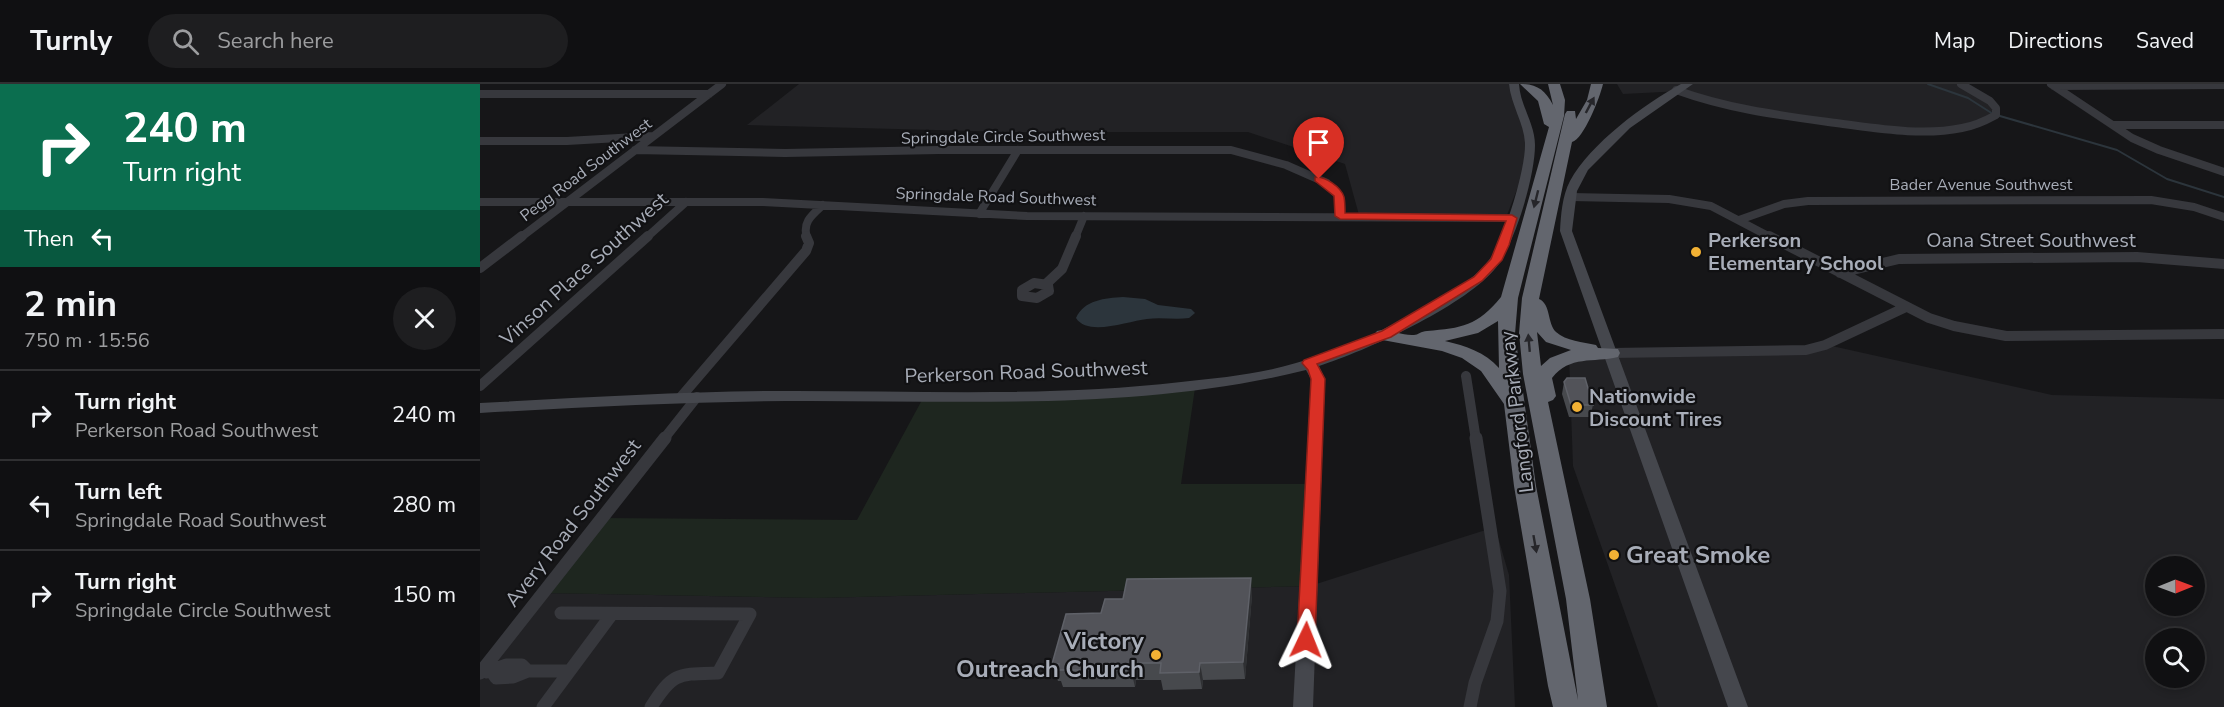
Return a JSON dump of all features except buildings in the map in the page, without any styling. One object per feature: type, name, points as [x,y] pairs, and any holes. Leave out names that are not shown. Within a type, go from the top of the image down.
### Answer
[{"type":"highway","name":"Langford Parkway","points":[[1554,84],[1558,100],[1558,116],[1509,298],[1506,334],[1512,403],[1525,486],[1564,700]]},
{"type":"highway","name":"Langford Parkway","points":[[1568,84],[1572,110],[1535,289],[1531,298],[1528,333],[1532,374],[1578,599],[1593,707]]},
{"type":"highway","points":[[1562,162],[1577,126],[1593,100],[1597,84]]},
{"type":"highway","points":[[1512,86],[1530,86],[1549,106],[1551,142]]},
{"type":"highway","points":[[1535,289],[1540,323],[1547,334],[1572,345],[1611,353]]},
{"type":"highway","points":[[1383,335],[1434,336],[1465,332],[1492,320],[1509,298]]},
{"type":"highway","points":[[1383,335],[1460,351],[1478,359],[1492,371],[1512,403]]},
{"type":"highway","points":[[1547,441],[1551,424],[1542,377],[1550,365],[1574,355],[1611,353]]},
{"type":"highway","points":[[1578,599],[1607,707]]},
{"type":"street","name":"Pegg Road Southwest","points":[[480,268],[722,84]]},
{"type":"street","points":[[1688,84],[1676,90],[1634,121],[1577,177],[1571,197],[1566,231],[1738,707]]},
{"type":"street","points":[[1676,90],[1719,105],[1751,112],[1905,130],[1942,130],[1964,127],[1986,121],[1996,115],[1996,108],[1990,100],[1961,84]]},
{"type":"street","points":[[2052,85],[2224,85]]},
{"type":"street","points":[[2052,85],[2112,125],[2158,150],[2224,172]]},
{"type":"street","name":"Perkerson Road Southwest","points":[[480,408],[697,397],[1008,397],[1079,394],[1166,388],[1225,381],[1286,370],[1383,335],[1411,321],[1478,279],[1496,260],[1504,245],[1530,146],[1528,130],[1512,86]]},
{"type":"street","points":[[480,94],[709,94]]},
{"type":"street","points":[[2112,125],[2224,125]]},
{"type":"street","points":[[480,141],[567,141],[653,136]]},
{"type":"street","name":"Springdale Circle Southwest","points":[[635,150],[785,153],[1215,149],[1246,152],[1268,158],[1328,184],[1339,196],[1340,216]]},
{"type":"street","points":[[979,214],[1018,150]]},
{"type":"street","points":[[1571,197],[1684,200],[1711,206],[1906,307],[1954,326],[2006,336],[2224,334]]},
{"type":"street","name":"Bader Avenue Southwest","points":[[1739,220],[1784,204],[1820,201],[2151,200],[2194,207],[2224,217]]},
{"type":"street","name":"Springdale Road Southwest","points":[[480,202],[686,202],[823,205],[979,214],[1084,216],[1512,218]]},
{"type":"street","name":"Vinson Place Southwest","points":[[480,386],[686,202]]},
{"type":"street","points":[[680,398],[806,251],[809,243],[804,233],[804,225],[823,205]]},
{"type":"street","points":[[1046,284],[1062,270],[1084,216]]},
{"type":"street","name":"Oana Street Southwest","points":[[1840,273],[1899,259],[2137,257],[2224,264]]},
{"type":"street","points":[[1611,353],[1806,350],[1825,345],[1906,307]]},
{"type":"street","points":[[1303,707],[1318,379],[1314,369],[1308,363]]},
{"type":"street","points":[[1466,376],[1500,591],[1497,621],[1475,683],[1470,707]]},
{"type":"street","name":"Avery Road Southwest","points":[[484,672],[697,397]]},
{"type":"street","points":[[561,613],[750,614],[718,673],[679,674],[664,686],[651,707]]},
{"type":"street","points":[[543,707],[612,614]]},
{"type":"street","points":[[484,672],[496,678],[513,677],[528,671],[569,671]]},
{"type":"shaded area","points":[[799,84],[1509,84],[1532,151],[1507,215],[1359,215],[1345,164],[1248,132],[1012,132],[747,125]]},
{"type":"shaded area","points":[[1617,84],[1961,84],[1998,112],[1968,127],[1915,129],[1824,122],[1729,107],[1682,91],[1623,94]]},
{"type":"shaded area","points":[[1123,297],[1145,299],[1158,305],[1191,309],[1195,313],[1189,318],[1152,318],[1099,327],[1082,324],[1076,318],[1084,307],[1096,301]]},
{"type":"shaded area","points":[[1823,344],[2052,395],[2224,399],[2224,707],[1658,707],[1573,466],[1569,354],[1771,351]]},
{"type":"shaded area","points":[[1195,388],[1181,484],[1309,484],[1310,586],[816,598],[542,593],[603,518],[857,520],[922,400]]},
{"type":"shaded area","points":[[1495,527],[1509,575],[1515,707],[480,707],[480,669],[542,593],[816,598],[1310,586]]},
{"type":"waterway","points":[[1928,84],[1968,98],[1993,114],[2117,150],[2167,179],[2224,197]]},
{"type":"place","name":"Perkerson Elementary School","points":[[1696,252]]},
{"type":"place","name":"Nationwide Discount Tires","points":[[1577,407]]},
{"type":"place","name":"Great Smoke","points":[[1614,555]]},
{"type":"place","name":"Victory Outreach Church","points":[[1156,655]]},
{"type":"route","points":[[1306,640],[1318,379],[1314,369],[1308,363],[1387,334],[1478,279],[1496,260],[1504,245],[1512,218],[1495,216],[1340,216],[1339,196],[1328,184],[1319,179]]}]
